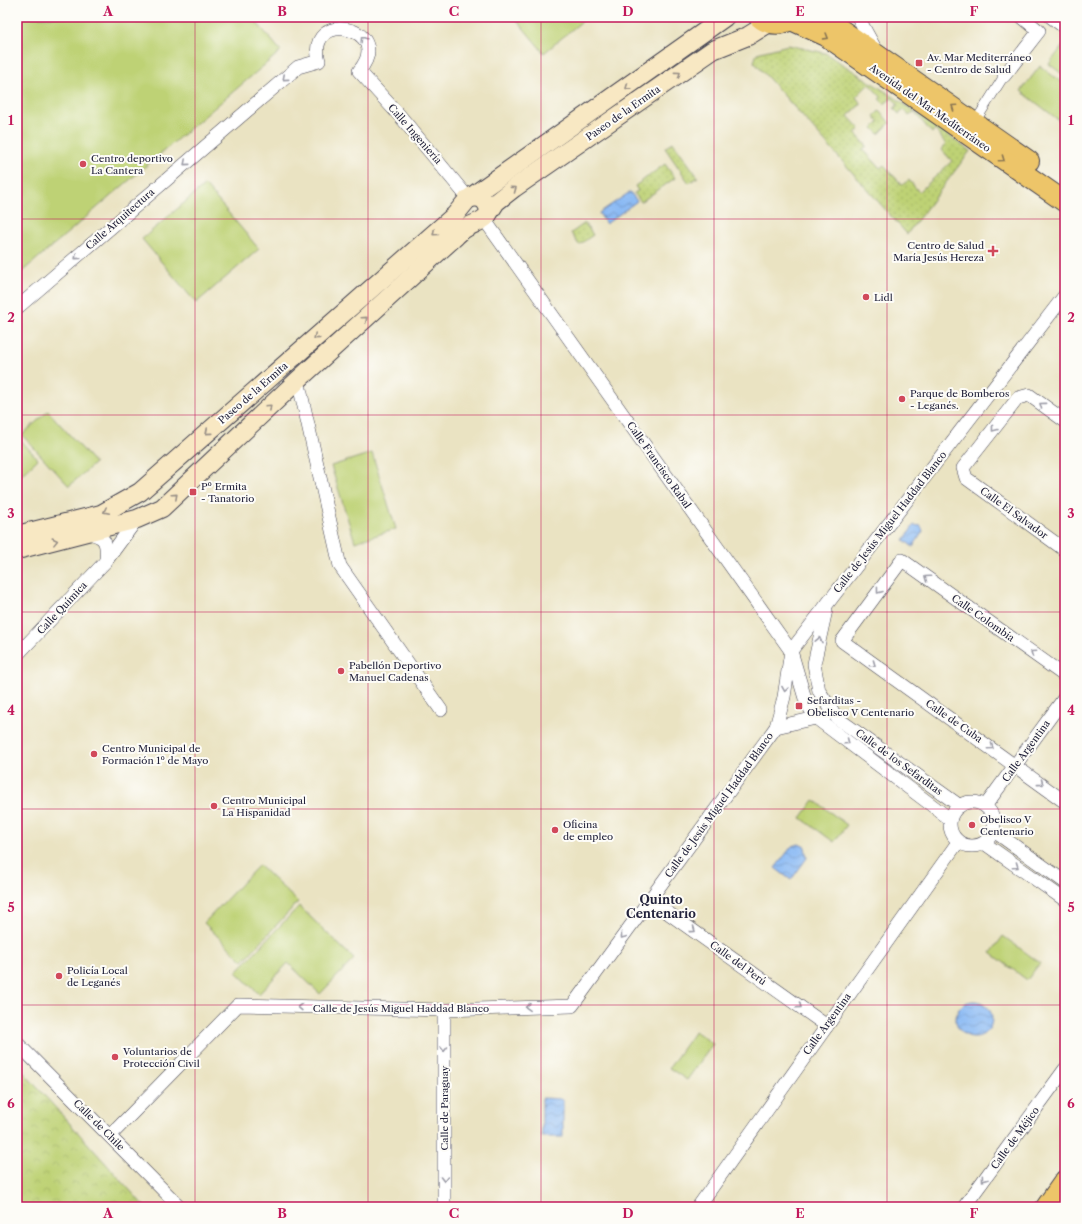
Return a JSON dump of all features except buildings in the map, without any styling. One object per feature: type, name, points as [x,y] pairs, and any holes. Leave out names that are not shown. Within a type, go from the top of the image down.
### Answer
[{"type":"main road","name":"Paseo de la Ermita","points":[[17,535],[101,514],[140,492],[455,215],[468,201],[707,24],[725,17]]},
{"type":"main road","name":"Avenida del Mar Mediterráneo","points":[[823,17],[975,122],[1065,187]]},
{"type":"main road","name":"Avenida del Mar Mediterráneo","points":[[793,18],[826,36],[1065,202]]},
{"type":"main road","points":[[764,20],[777,24],[793,18]]},
{"type":"main road","name":"Paseo de la Ermita","points":[[17,550],[137,520],[162,508],[298,380],[456,236],[466,228],[483,219],[496,202],[502,197],[713,50],[748,36],[764,20]]},
{"type":"main road","points":[[468,201],[463,214],[466,218],[483,219]]},
{"type":"main road","points":[[1046,1207],[1065,1180]]},
{"type":"street","name":"Avenida del Mar Mediterráneo","points":[[858,17],[878,55]]},
{"type":"street","points":[[1022,17],[1039,31]]},
{"type":"street","points":[[975,122],[1004,76],[1050,18],[1065,30]]},
{"type":"street","name":"Calle Ingeniería","points":[[319,61],[318,48],[323,36],[332,30],[346,28],[359,34],[366,45],[367,59],[359,71],[400,116],[468,201]]},
{"type":"street","name":"Calle Arquitectura","points":[[17,308],[298,67],[319,61]]},
{"type":"street","name":"Calle Francisco Rabal","points":[[483,219],[791,651],[806,702],[816,718]]},
{"type":"street","name":"Calle de Jesús Miguel Haddad Blanco","points":[[110,1136],[238,1005],[444,1010],[572,1006],[776,727],[784,697],[791,651],[1065,295]]},
{"type":"street","name":"Paseo de la Ermita","points":[[298,380],[340,566],[441,710]]},
{"type":"street","name":"Calle El Salvador","points":[[1065,422],[1029,395],[1018,398],[963,468],[966,478],[1065,550]]},
{"type":"street","name":"Calle Química","points":[[17,655],[106,561],[137,520]]},
{"type":"street","points":[[88,533],[102,538],[107,546],[106,561]]},
{"type":"street","name":"Calle Colombia","points":[[842,641],[902,560],[1065,676]]},
{"type":"street","name":"Calle de los Sefarditas","points":[[826,606],[814,664],[819,690],[837,718],[960,806]]},
{"type":"street","name":"Calle de Cuba","points":[[842,641],[1016,765],[1065,802]]},
{"type":"street","points":[[791,651],[814,664]]},
{"type":"street","name":"Calle Argentina","points":[[986,805],[1065,697]]},
{"type":"street","points":[[776,727],[816,718],[842,721]]},
{"type":"street","name":"Calle de los Sefarditas","points":[[816,718],[950,819]]},
{"type":"street","points":[[970,801],[986,805],[994,817],[994,831],[984,844],[972,847],[958,842],[951,832],[950,819],[960,806],[970,801]]},
{"type":"street","points":[[994,831],[1065,882]]},
{"type":"street","name":"Calle Argentina","points":[[698,1207],[958,842]]},
{"type":"street","points":[[984,844],[1065,900]]},
{"type":"street","name":"Calle del Perú","points":[[650,900],[826,1026]]},
{"type":"street","name":"Calle de Paraguay","points":[[444,1010],[444,1207]]},
{"type":"street","name":"Calle de Chile","points":[[17,1043],[180,1207]]},
{"type":"street","name":"Calle de Méjico","points":[[964,1207],[1065,1069]]},
{"type":"green space","name":"Centro deportivo La Cantera","points":[[17,17],[252,17],[281,51],[17,276]]},
{"type":"green space","points":[[514,17],[587,17],[544,53]]},
{"type":"green space","points":[[1065,43],[1065,76],[1049,64]]},
{"type":"green space","points":[[788,45],[825,53],[897,99],[970,151],[907,234],[754,62],[757,53]],"holes":[[[869,84],[881,97],[879,99],[884,104],[892,98],[898,104],[894,109],[899,114],[904,110],[909,116],[914,112],[932,133],[935,130],[946,144],[941,149],[952,161],[919,192],[909,180],[902,185],[884,165],[880,168],[863,149],[867,146],[855,133],[860,129],[848,116],[861,104],[856,97]]]},
{"type":"green space","points":[[1040,66],[1065,85],[1065,125],[1021,91]]},
{"type":"green space","points":[[879,111],[890,123],[879,134],[873,128],[879,122],[874,116]]},
{"type":"green space","points":[[673,142],[698,177],[689,183],[665,148]]},
{"type":"green space","points":[[665,164],[675,178],[641,202],[634,193],[638,191],[635,186]]},
{"type":"green space","points":[[205,185],[259,249],[196,303],[142,239]]},
{"type":"green space","points":[[585,223],[593,235],[579,245],[571,233]]},
{"type":"green space","points":[[48,411],[95,463],[69,486],[22,435]]},
{"type":"green space","points":[[17,436],[38,459],[17,479]]},
{"type":"green space","points":[[372,453],[396,529],[355,542],[331,466]]},
{"type":"green space","points":[[814,800],[847,825],[834,842],[801,818]]},
{"type":"green space","points":[[259,865],[298,902],[243,961],[204,923]]},
{"type":"green space","points":[[299,906],[354,959],[320,994],[288,963],[259,994],[236,972]]},
{"type":"green space","points":[[1003,936],[1040,963],[1027,980],[991,953]]},
{"type":"green space","points":[[695,1031],[713,1044],[687,1080],[669,1068]]},
{"type":"green space","points":[[17,1065],[127,1187],[145,1207],[17,1207]]},
{"type":"water","points":[[630,192],[637,201],[606,224],[599,213]]},
{"type":"water","points":[[914,525],[921,526],[923,531],[913,547],[904,540]]},
{"type":"water","points":[[799,844],[805,847],[807,858],[791,880],[775,868],[792,846]]},
{"type":"water","points":[[978,1001],[987,1006],[991,1012],[991,1026],[987,1032],[978,1037],[970,1037],[961,1032],[957,1026],[956,1015],[961,1006],[967,1002]]},
{"type":"water","points":[[542,1098],[563,1099],[563,1137],[542,1137]]},
{"type":"place","name":"Av. Mar Mediterráneo - Centro de Salud","points":[[919,63]]},
{"type":"place","name":"Centro deportivo La Cantera","points":[[83,164]]},
{"type":"place","name":"Centro de Salud María Jesús Hereza","points":[[993,251]]},
{"type":"place","name":"Lidl","points":[[866,297]]},
{"type":"place","name":"Parque de Bomberos - Leganés.","points":[[902,399]]},
{"type":"place","name":"Pº Ermita - Tanatorio","points":[[193,492]]},
{"type":"place","name":"Pabellón Deportivo Manuel Cadenas","points":[[341,671]]},
{"type":"place","name":"Sefarditas - Obelisco V Centenario","points":[[799,706]]},
{"type":"place","name":"Centro Municipal de Formación 1º de Mayo","points":[[94,754]]},
{"type":"place","name":"Centro Municipal La Hispanidad","points":[[214,806]]},
{"type":"place","name":"Obelisco V Centenario","points":[[972,825]]},
{"type":"place","name":"Oficina de empleo","points":[[555,830]]},
{"type":"place","name":"Policía Local de Leganés","points":[[59,976]]},
{"type":"place","name":"Voluntarios de Protección Civil","points":[[115,1057]]},
{"type":"district","name":"Quinto Centenario","points":[[661,906]]}]
